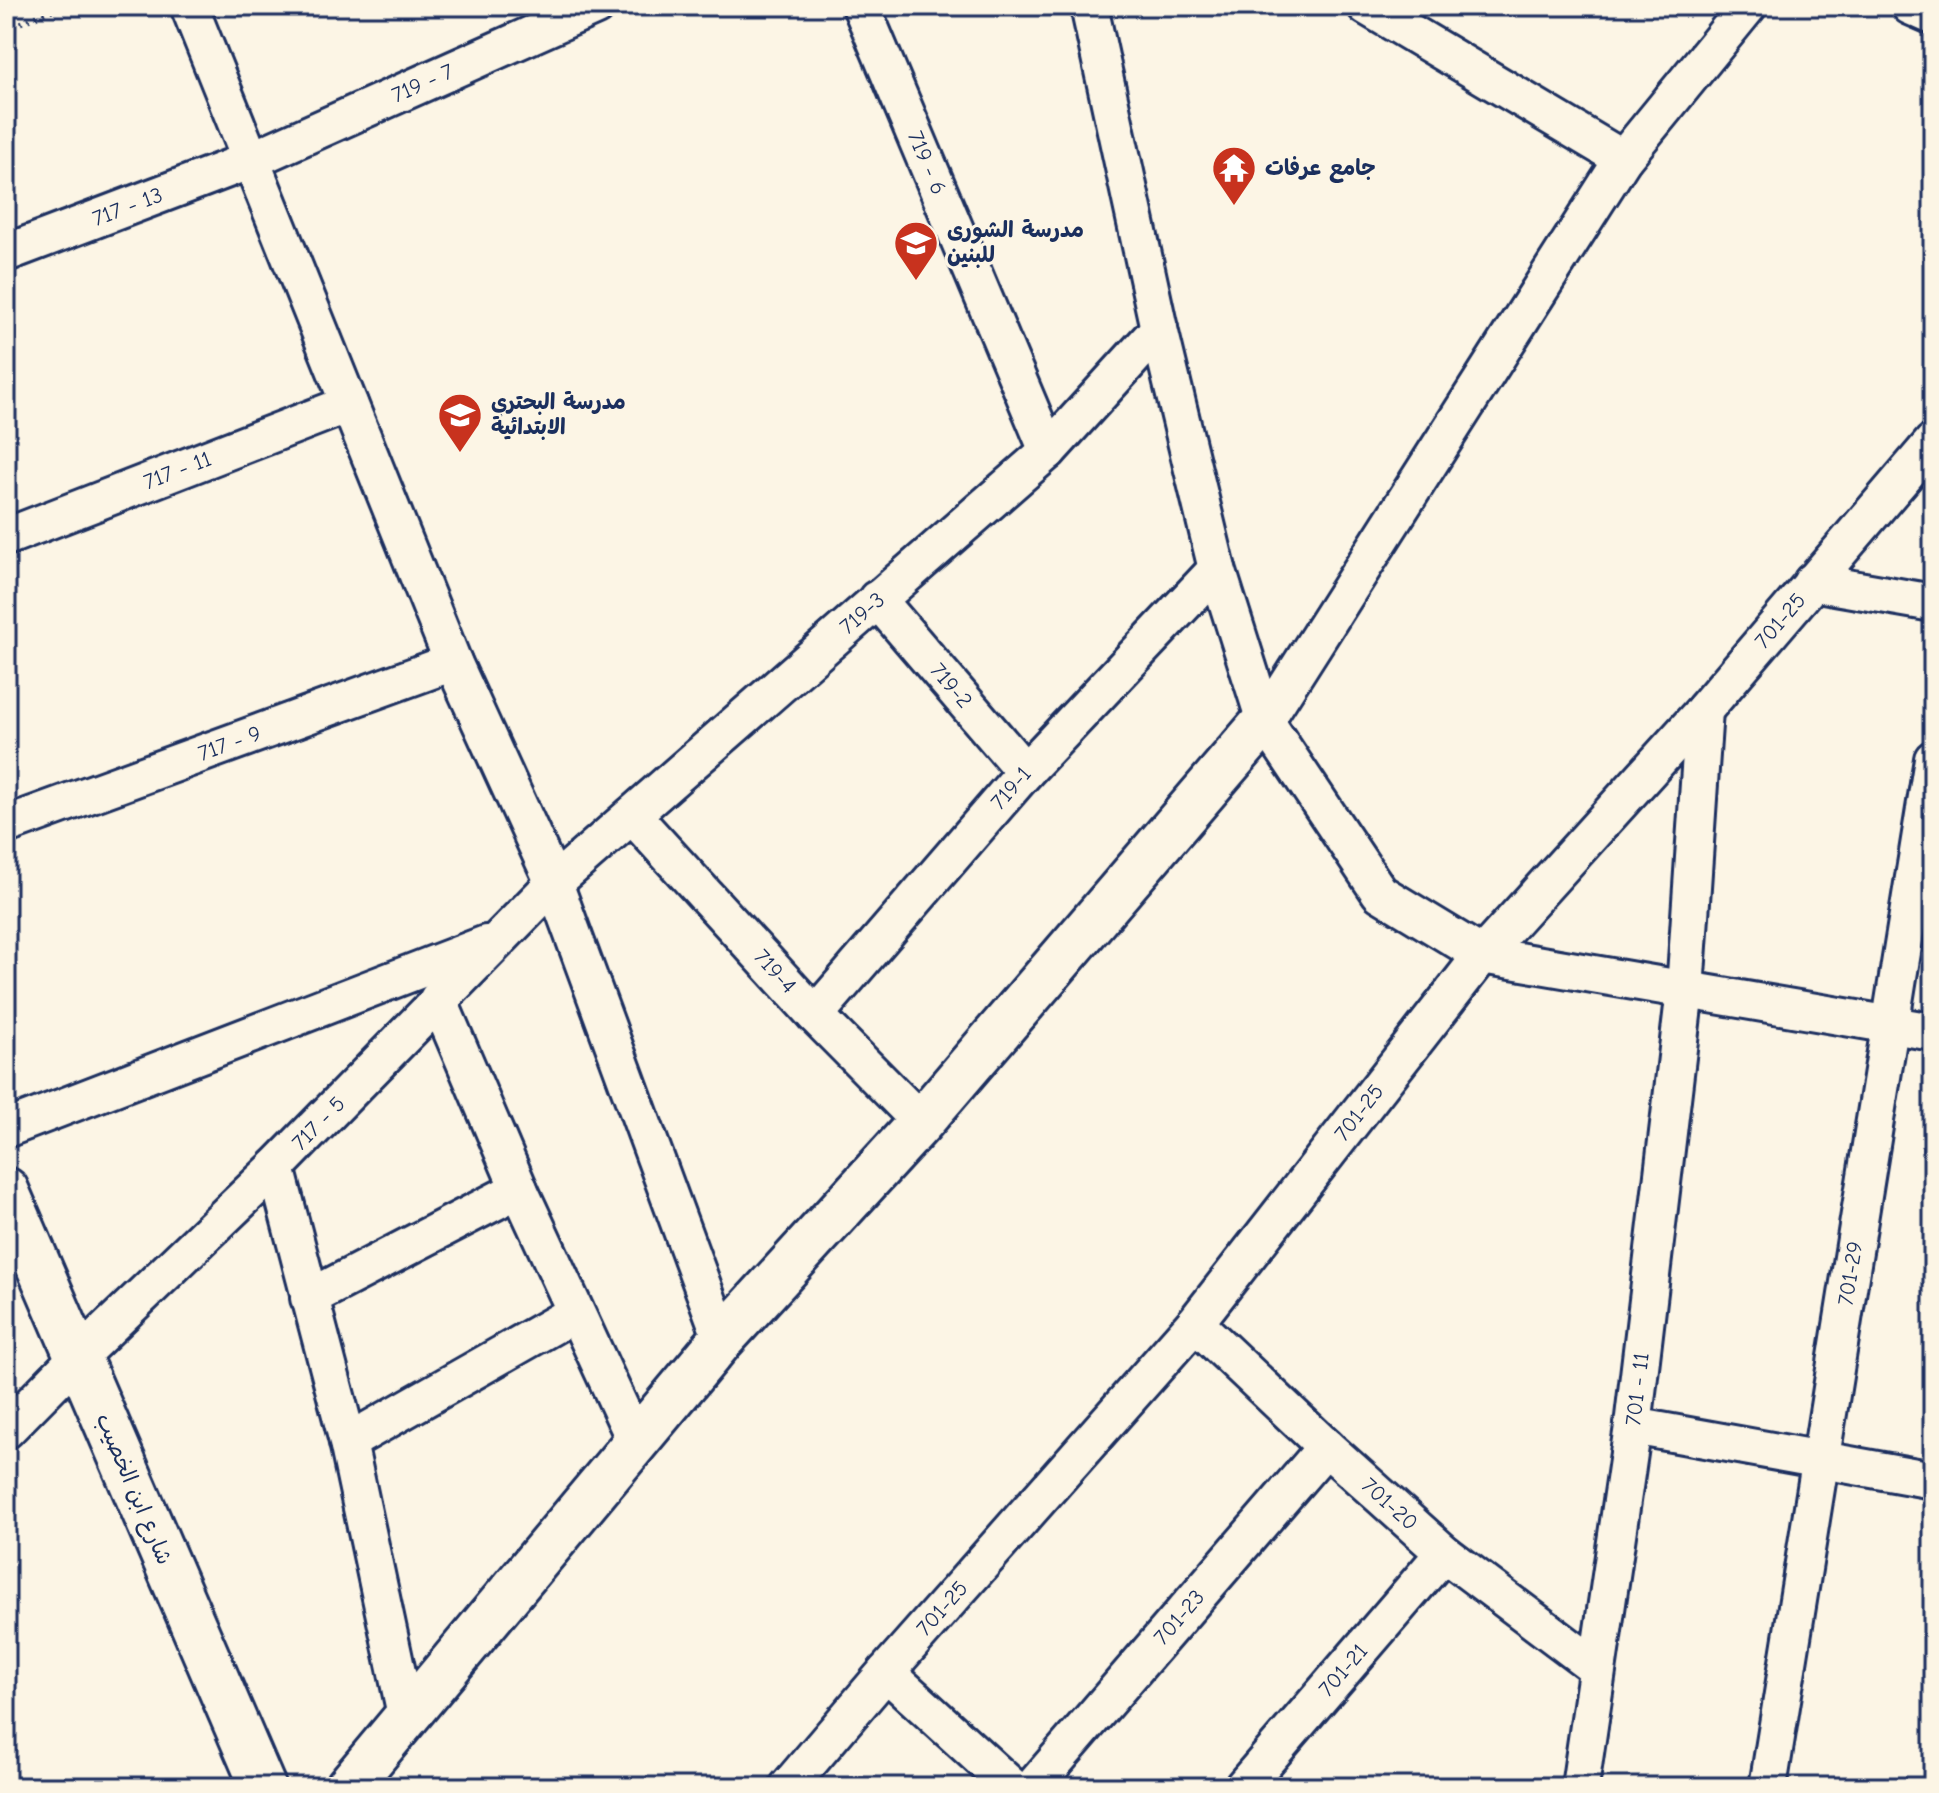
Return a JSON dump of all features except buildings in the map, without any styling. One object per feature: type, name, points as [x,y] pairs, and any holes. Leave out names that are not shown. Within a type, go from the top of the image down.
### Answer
[{"type":"street","points":[[189,6],[453,662],[554,883],[722,1339]]},
{"type":"street","name":"719 - 7","points":[[251,160],[596,6]]},
{"type":"street","name":"719 - 6","points":[[861,6],[1048,451]]},
{"type":"street","points":[[1089,6],[1159,329],[1217,569],[1265,721],[1380,893],[1482,955],[1933,1032]]},
{"type":"street","points":[[1366,6],[1623,159]]},
{"type":"street","points":[[348,1787],[722,1339],[921,1122],[1265,721],[1623,159],[1748,6]]},
{"type":"street","points":[[1910,6],[1933,16]]},
{"type":"street","name":"717 - 13","points":[[6,253],[251,160]]},
{"type":"street","name":"719-3","points":[[554,883],[1048,451],[1159,329]]},
{"type":"street","name":"717 - 11","points":[[6,537],[349,404]]},
{"type":"street","name":"701-25","points":[[788,1787],[1195,1323],[1482,955],[1704,710],[1933,442]]},
{"type":"street","name":"719-1","points":[[815,1015],[1025,772],[1217,569]]},
{"type":"street","points":[[1812,582],[1933,603]]},
{"type":"street","name":"719-2","points":[[877,599],[1025,772]]},
{"type":"street","name":"717 - 9","points":[[6,825],[453,662]]},
{"type":"street","name":"701 - 11","points":[[1580,1787],[1633,1426],[1685,990],[1704,710]]},
{"type":"street","name":"701-29","points":[[1768,1787],[1933,759]]},
{"type":"street","name":"719-4","points":[[632,815],[815,1015],[921,1122]]},
{"type":"street","name":"717 - 5","points":[[6,1430],[276,1167],[554,883]]},
{"type":"street","points":[[6,1129],[499,939]]},
{"type":"street","points":[[438,999],[519,1189],[636,1442]]},
{"type":"street","points":[[276,1167],[348,1442],[406,1715]]},
{"type":"street","points":[[309,1298],[519,1189]]},
{"type":"street","name":"شارع ابن الخصيب","points":[[6,1190],[263,1787]]},
{"type":"street","points":[[348,1442],[575,1313]]},
{"type":"street","name":"701-20","points":[[1195,1323],[1444,1553],[1597,1668]]},
{"type":"street","points":[[1633,1426],[1933,1480]]},
{"type":"street","name":"701-23","points":[[1033,1787],[1326,1447]]},
{"type":"street","name":"701-21","points":[[1243,1787],[1444,1553]]},
{"type":"street","points":[[886,1672],[1012,1787]]},
{"type":"path","points":[[6,29],[62,6]]},
{"type":"place","name":"جامع عرفات","points":[[1234,207]]},
{"type":"place","name":"مدرسة الشورى للبنين","points":[[916,282]]},
{"type":"place","name":"مدرسة البحتري الابتدائية","points":[[460,454]]}]
